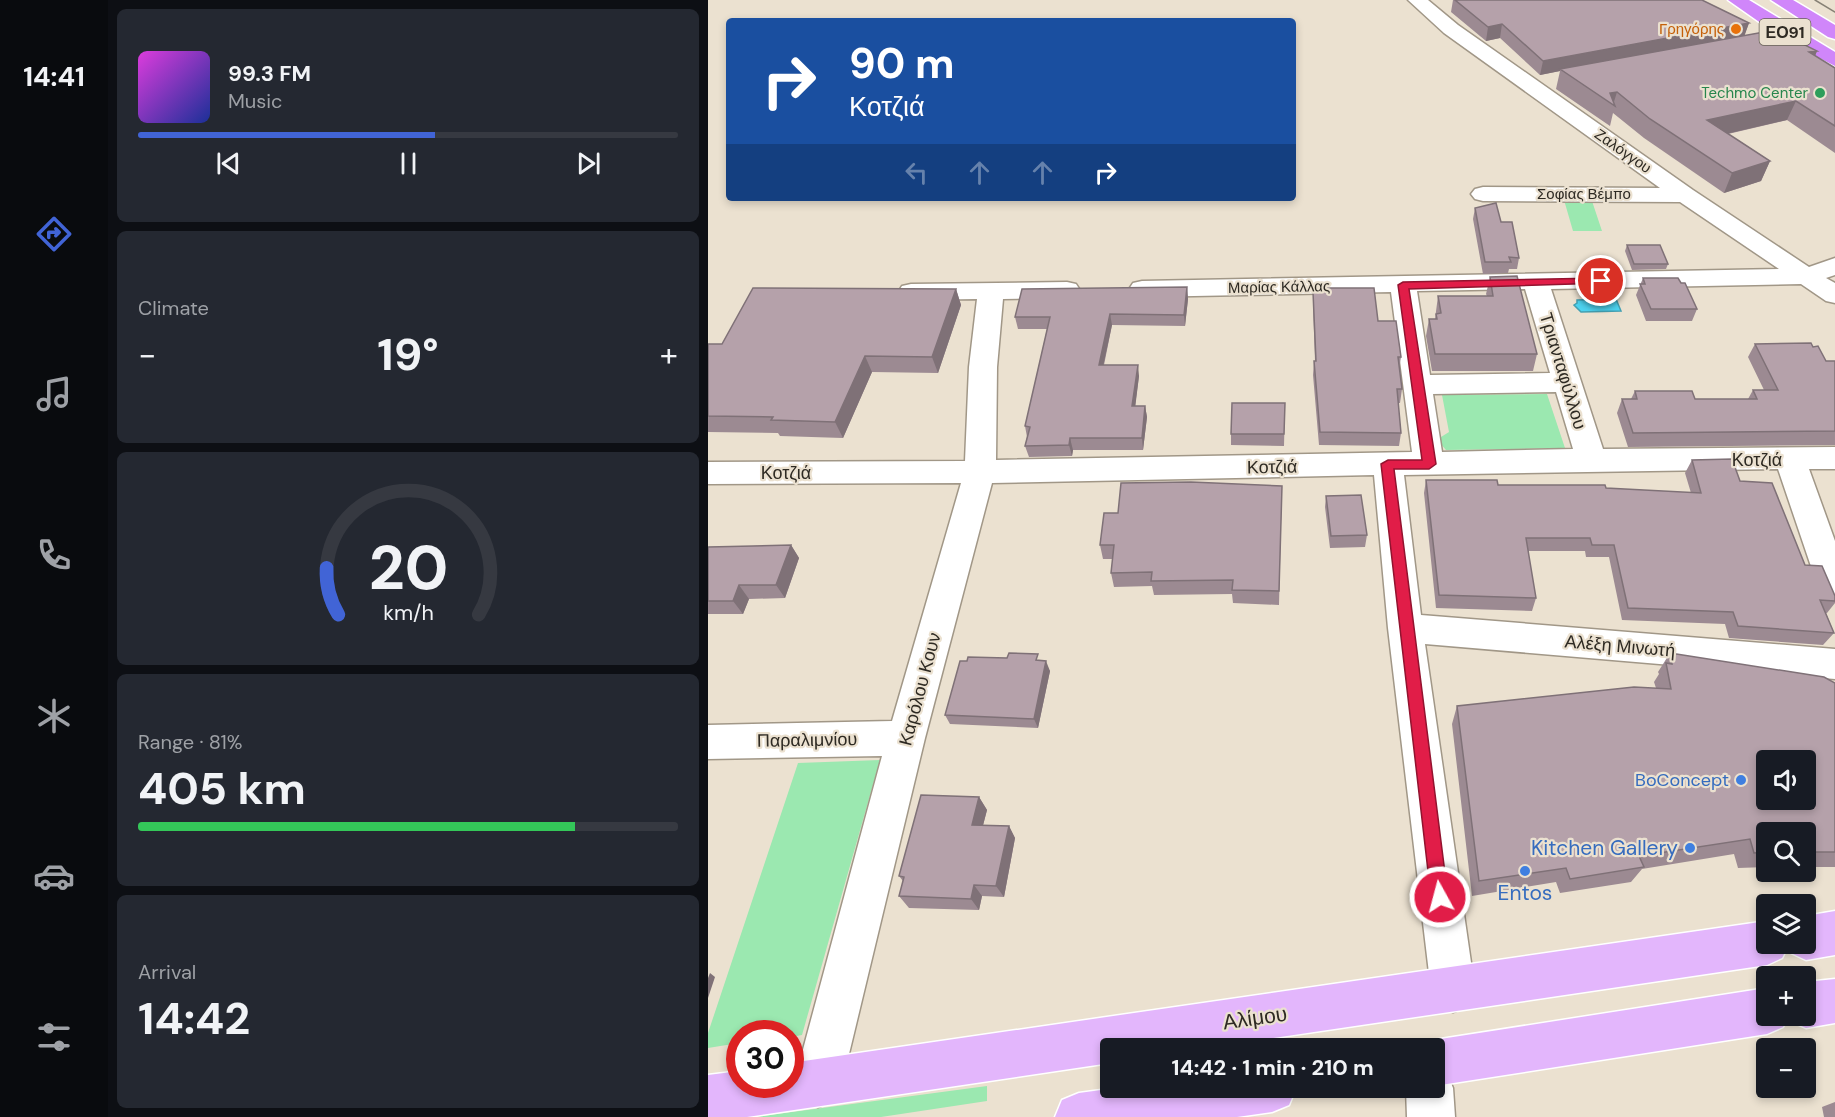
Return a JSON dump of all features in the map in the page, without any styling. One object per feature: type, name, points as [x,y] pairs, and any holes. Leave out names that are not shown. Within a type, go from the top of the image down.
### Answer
[{"type":"highway","name":"ΕΟ91","points":[[1737,0],[1792,36],[1835,60]]},
{"type":"highway","name":"ΕΟ91","points":[[1780,0],[1835,33]]},
{"type":"main road","points":[[1816,936],[1835,933]]},
{"type":"main road","name":"Αλίμου","points":[[708,1099],[1756,945]]},
{"type":"main road","points":[[1816,1004],[1835,1001]]},
{"type":"main road","points":[[1445,1061],[1756,1013]]},
{"type":"main road","points":[[1079,1117],[1205,1098]]},
{"type":"street","name":"Ζαλόγγου","points":[[1417,0],[1451,29],[1684,195],[1835,295]]},
{"type":"street","points":[[1762,41],[1792,36]]},
{"type":"street","points":[[1531,85],[1554,81]]},
{"type":"street","name":"Σοφίας Βέμπο","points":[[1483,194],[1684,195]]},
{"type":"street","name":"Μαρίας Κάλλας","points":[[1121,290],[1807,276],[1835,266]]},
{"type":"street","name":"Τριανταφύλλου","points":[[1536,282],[1591,460]]},
{"type":"street","points":[[1403,285],[1429,464]]},
{"type":"street","points":[[888,292],[1085,290]]},
{"type":"street","name":"Καρόλου Κουν","points":[[818,1083],[906,738],[980,472],[983,367],[991,291]]},
{"type":"street","points":[[1417,386],[1567,382]]},
{"type":"street","name":"Κοτζιά","points":[[708,473],[980,472],[1591,460],[1835,459]]},
{"type":"street","points":[[1790,460],[1835,587]]},
{"type":"street","points":[[1388,464],[1406,628],[1453,990]]},
{"type":"street","name":"Αλέξη Μινωτή","points":[[1406,628],[1835,664]]},
{"type":"street","name":"Παραλιμνίου","points":[[708,742],[906,738]]},
{"type":"street","points":[[1430,1098],[1431,1117]]},
{"type":"green space","points":[[1564,200],[1592,201],[1602,231],[1573,231]]},
{"type":"green space","points":[[1547,394],[1565,448],[1446,450],[1440,443],[1441,437],[1449,432],[1442,395]]},
{"type":"green space","points":[[880,760],[804,1028],[804,1020],[726,1020],[726,1045],[708,1048],[708,1033],[798,763]]},
{"type":"green space","points":[[987,1086],[987,1101],[881,1117],[754,1117]]},
{"type":"water","points":[[1616,299],[1621,311],[1581,312],[1574,305],[1577,300]]},
{"type":"building","points":[[1455,0],[1702,0],[1749,23],[1543,61],[1502,24],[1488,27]]},
{"type":"building","points":[[1775,30],[1817,51],[1809,52],[1835,68],[1835,126],[1796,101],[1707,120],[1770,161],[1732,173],[1650,119],[1617,92],[1610,93],[1615,106],[1560,69]]},
{"type":"building","points":[[1496,203],[1501,222],[1512,222],[1519,258],[1509,257],[1511,262],[1485,262],[1475,208]]},
{"type":"building","points":[[1627,245],[1660,245],[1668,264],[1634,264]]},
{"type":"building","points":[[1517,276],[1537,354],[1435,354],[1429,319],[1437,319],[1436,314],[1441,313],[1438,296],[1493,296],[1490,277]]},
{"type":"building","points":[[1643,278],[1678,278],[1681,283],[1685,283],[1697,309],[1651,309],[1640,284],[1645,284]]},
{"type":"building","points":[[1187,287],[1184,315],[1110,314],[1099,365],[1138,365],[1132,406],[1145,406],[1142,438],[1070,438],[1069,445],[1025,446],[1030,427],[1025,426],[1050,317],[1015,317],[1022,289]]},
{"type":"building","points":[[753,288],[956,289],[932,357],[865,356],[835,422],[771,420],[773,417],[708,416],[708,344],[722,344]]},
{"type":"building","points":[[1326,288],[1374,288],[1378,321],[1396,321],[1401,357],[1398,357],[1402,389],[1397,389],[1401,433],[1320,432],[1314,361],[1316,361],[1313,292],[1326,292]]},
{"type":"building","points":[[1811,343],[1813,347],[1818,346],[1826,361],[1835,361],[1835,431],[1633,433],[1622,399],[1637,399],[1635,391],[1692,391],[1695,399],[1757,399],[1753,390],[1778,390],[1755,344]]},
{"type":"building","points":[[1232,403],[1285,403],[1284,434],[1231,434]]},
{"type":"building","points":[[1732,459],[1740,481],[1772,483],[1805,565],[1822,566],[1835,601],[1820,600],[1834,633],[1738,626],[1733,612],[1628,608],[1614,545],[1592,545],[1590,538],[1526,538],[1536,598],[1439,595],[1426,480],[1497,480],[1498,485],[1605,485],[1606,488],[1701,493],[1692,460]]},
{"type":"building","points":[[1191,482],[1282,486],[1279,591],[1232,590],[1233,580],[1151,581],[1152,572],[1111,573],[1114,545],[1100,545],[1104,513],[1118,513],[1121,483]]},
{"type":"building","points":[[1361,495],[1367,535],[1331,536],[1326,496]]},
{"type":"building","points":[[791,545],[776,585],[739,585],[733,601],[708,601],[708,547]]},
{"type":"building","points":[[1009,653],[1038,654],[1036,660],[1046,661],[1034,719],[945,715],[960,661],[967,661],[968,657],[1007,658]]},
{"type":"building","points":[[1670,653],[1824,677],[1835,683],[1835,852],[1816,852],[1816,822],[1756,822],[1756,853],[1754,853],[1750,839],[1639,856],[1644,867],[1570,879],[1566,868],[1479,881],[1457,706],[1634,687],[1671,689],[1666,663],[1672,664]]},
{"type":"building","points":[[921,795],[979,797],[972,825],[1009,826],[996,886],[974,885],[971,899],[899,896],[904,877],[899,876]]},
{"type":"tram line","points":[[1815,0],[1835,12]]},
{"type":"place","name":"Γρηγόρης","points":[[1736,29]]},
{"type":"place","name":"Techmo Center","points":[[1820,93]]},
{"type":"place","name":"BoConcept","points":[[1741,780]]},
{"type":"place","name":"Kitchen Gallery","points":[[1690,848]]},
{"type":"place","name":"Entos","points":[[1525,871]]},
{"type":"route","points":[[1440,897],[1388,464],[1429,464],[1403,285],[1601,281]]}]
